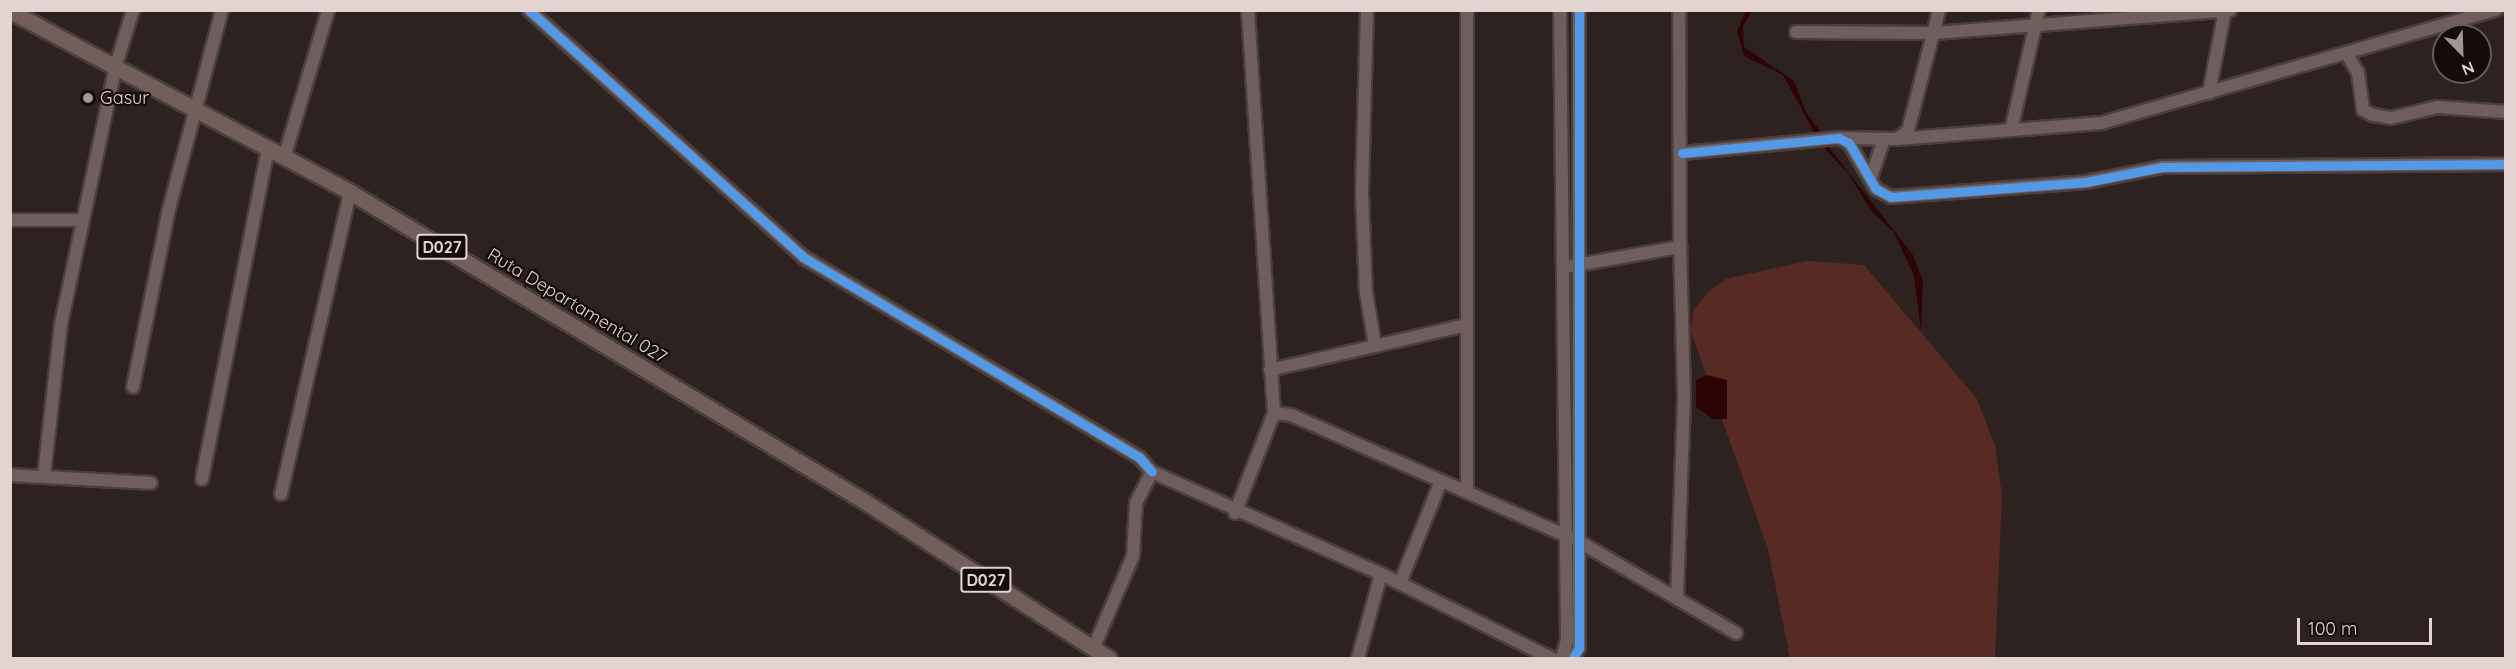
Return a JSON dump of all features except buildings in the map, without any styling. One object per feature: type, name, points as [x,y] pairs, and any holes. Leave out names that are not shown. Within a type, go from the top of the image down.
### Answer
[{"type":"main road","name":"Ruta Departamental 027","points":[[10,11],[195,107],[284,158],[350,192],[864,501],[1109,658]]},
{"type":"street","points":[[44,475],[61,324],[116,66],[133,10]]},
{"type":"street","points":[[134,387],[195,107],[222,10]]},
{"type":"street","points":[[284,158],[328,10]]},
{"type":"street","points":[[528,10],[803,257],[1140,458],[1152,472],[1235,513],[1381,574],[1551,658]]},
{"type":"street","points":[[1235,513],[1274,413],[1248,10]]},
{"type":"street","points":[[1367,10],[1362,194],[1366,292],[1375,346]]},
{"type":"street","points":[[1467,10],[1467,492]]},
{"type":"street","points":[[1560,10],[1567,640],[1562,658]]},
{"type":"street","points":[[1573,658],[1579,648],[1577,266],[1579,10]]},
{"type":"street","points":[[1677,599],[1684,396],[1680,247],[1682,153],[1679,10]]},
{"type":"street","points":[[1897,139],[1914,119],[1939,10]]},
{"type":"street","points":[[2011,130],[2039,10]]},
{"type":"street","points":[[1682,153],[1821,138],[1884,140],[2101,123],[2496,10]]},
{"type":"street","points":[[1796,32],[1934,33],[2035,26],[2136,15],[2227,11],[2209,93]]},
{"type":"street","points":[[2346,52],[2358,74],[2363,110],[2373,115],[2391,118],[2437,107],[2505,112]]},
{"type":"street","points":[[1839,138],[1849,143],[1882,195],[1891,197],[2086,182],[2162,167],[2505,164]]},
{"type":"street","points":[[1871,177],[1884,140]]},
{"type":"street","points":[[202,479],[268,149]]},
{"type":"street","points":[[281,494],[350,192]]},
{"type":"street","points":[[10,220],[83,220]]},
{"type":"street","points":[[1562,266],[1577,266],[1680,247]]},
{"type":"street","points":[[1270,370],[1467,326]]},
{"type":"street","points":[[1274,413],[1292,415],[1578,541],[1736,633]]},
{"type":"street","points":[[1093,649],[1132,556],[1136,503],[1152,472]]},
{"type":"street","points":[[10,475],[44,475],[151,483]]},
{"type":"street","points":[[1400,583],[1441,481]]},
{"type":"street","points":[[1358,658],[1381,574]]},
{"type":"shaded area","points":[[1746,11],[1752,11],[1743,26],[1744,47],[1794,81],[1807,114],[1821,132],[1814,132],[1783,75],[1744,56],[1737,31]]},
{"type":"shaded area","points":[[1827,145],[1913,255],[1923,281],[1921,330],[1914,276],[1893,231],[1872,212],[1848,173],[1823,147]]},
{"type":"shaded area","points":[[1807,261],[1864,265],[1977,399],[1995,446],[2002,495],[1995,658],[1790,658],[1768,549],[1691,332],[1693,311],[1708,292],[1726,279]]},
{"type":"shaded area","points":[[1707,375],[1727,380],[1727,419],[1713,419],[1696,407],[1696,380]]},
{"type":"cycle path","points":[[529,10],[803,257],[1140,458],[1152,472]]},
{"type":"cycle path","points":[[1573,658],[1579,648],[1579,10]]},
{"type":"cycle path","points":[[1682,153],[1839,138],[1849,143],[1876,189],[1891,197],[2086,182],[2162,167],[2506,164]]},
{"type":"place","name":"Gasur","points":[[88,98]]}]
